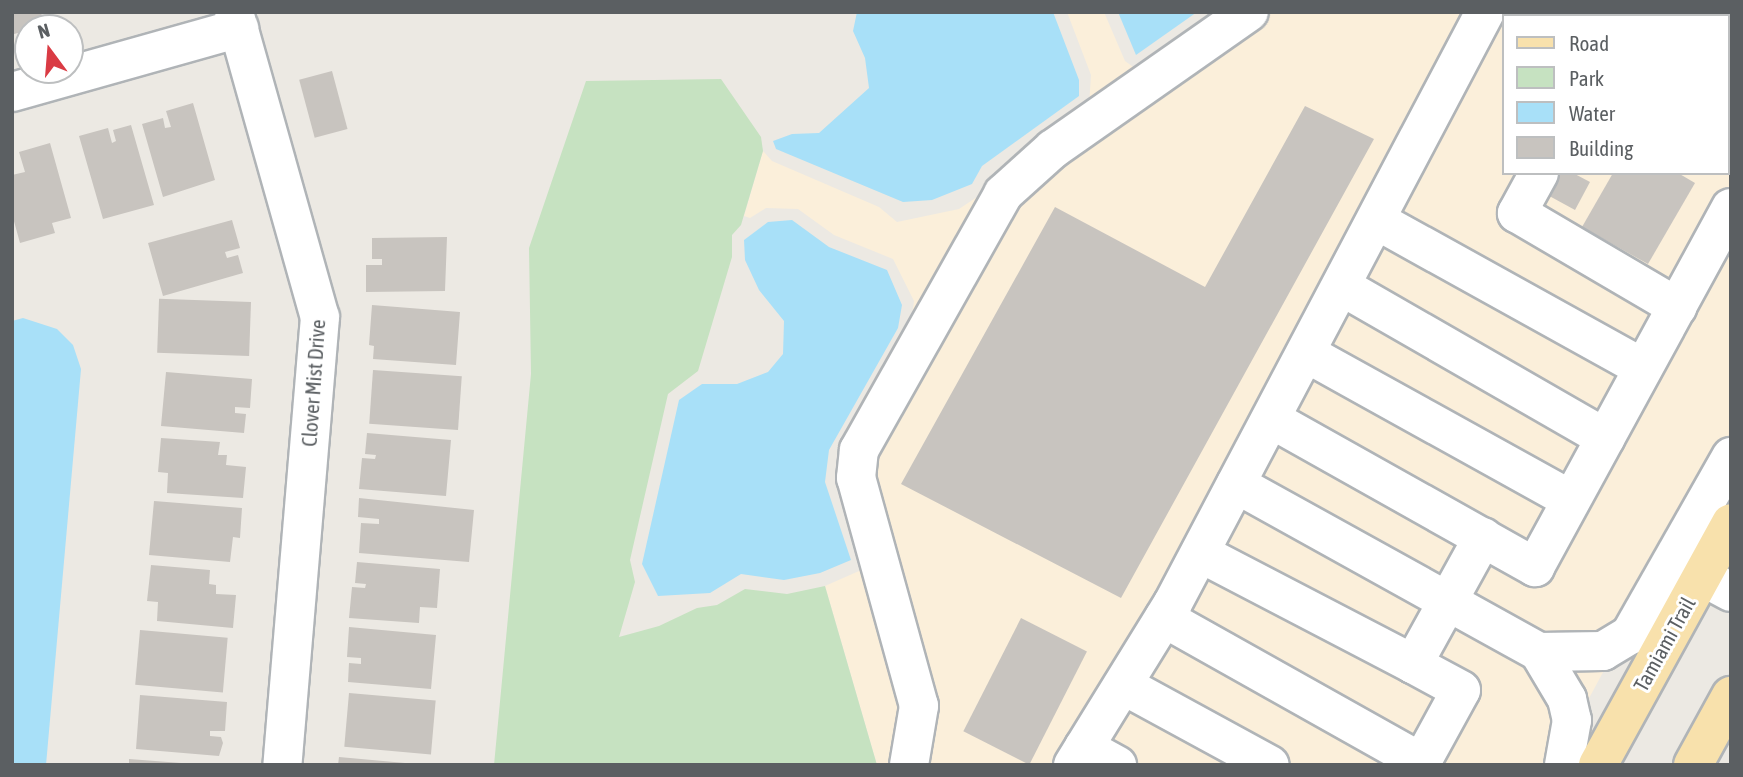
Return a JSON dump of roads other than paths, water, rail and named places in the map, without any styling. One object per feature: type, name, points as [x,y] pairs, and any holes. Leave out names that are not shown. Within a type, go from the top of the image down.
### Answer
[{"type":"main road","name":"Tamiami Trail","points":[[1598,765],[1716,584],[1731,523]]},
{"type":"main road","points":[[1693,765],[1729,702]]},
{"type":"street","points":[[909,765],[919,706],[856,478],[859,450],[1003,194],[1053,149],[1249,12]]},
{"type":"street","points":[[1092,759],[1123,685],[1200,553],[1485,12]]},
{"type":"street","points":[[12,92],[237,20]]},
{"type":"street","name":"Clover Mist Drive","points":[[237,20],[320,317],[282,765]]},
{"type":"street","points":[[1538,175],[1517,213],[1677,307]]},
{"type":"street","points":[[1271,419],[1535,567],[1731,208]]},
{"type":"street","points":[[1376,220],[1643,368]]},
{"type":"street","points":[[1341,286],[1605,438]]},
{"type":"street","points":[[1306,353],[1572,500]]},
{"type":"street","points":[[1236,484],[1539,652],[1603,651],[1630,635],[1731,457]]},
{"type":"street","points":[[1413,664],[1483,537]]},
{"type":"street","points":[[1164,618],[1421,764],[1461,690],[1200,553]]},
{"type":"street","points":[[1539,652],[1567,699],[1572,720],[1564,765]]},
{"type":"street","points":[[1123,685],[1270,765]]},
{"type":"water","points":[[857,12],[1053,12],[1079,80],[1079,96],[982,166],[972,184],[932,200],[903,202],[776,149],[773,141],[792,134],[819,133],[869,88],[865,58],[853,31]]},
{"type":"water","points":[[1118,12],[1197,12],[1136,55]]},
{"type":"water","points":[[792,220],[829,247],[887,270],[902,305],[898,328],[829,450],[825,482],[851,560],[820,573],[784,580],[741,574],[710,593],[658,596],[642,564],[679,400],[702,384],[737,384],[768,372],[783,354],[784,321],[759,290],[745,260],[744,240],[768,222]]},
{"type":"water","points":[[23,318],[57,329],[73,345],[81,369],[46,765],[12,765],[12,321]]}]
